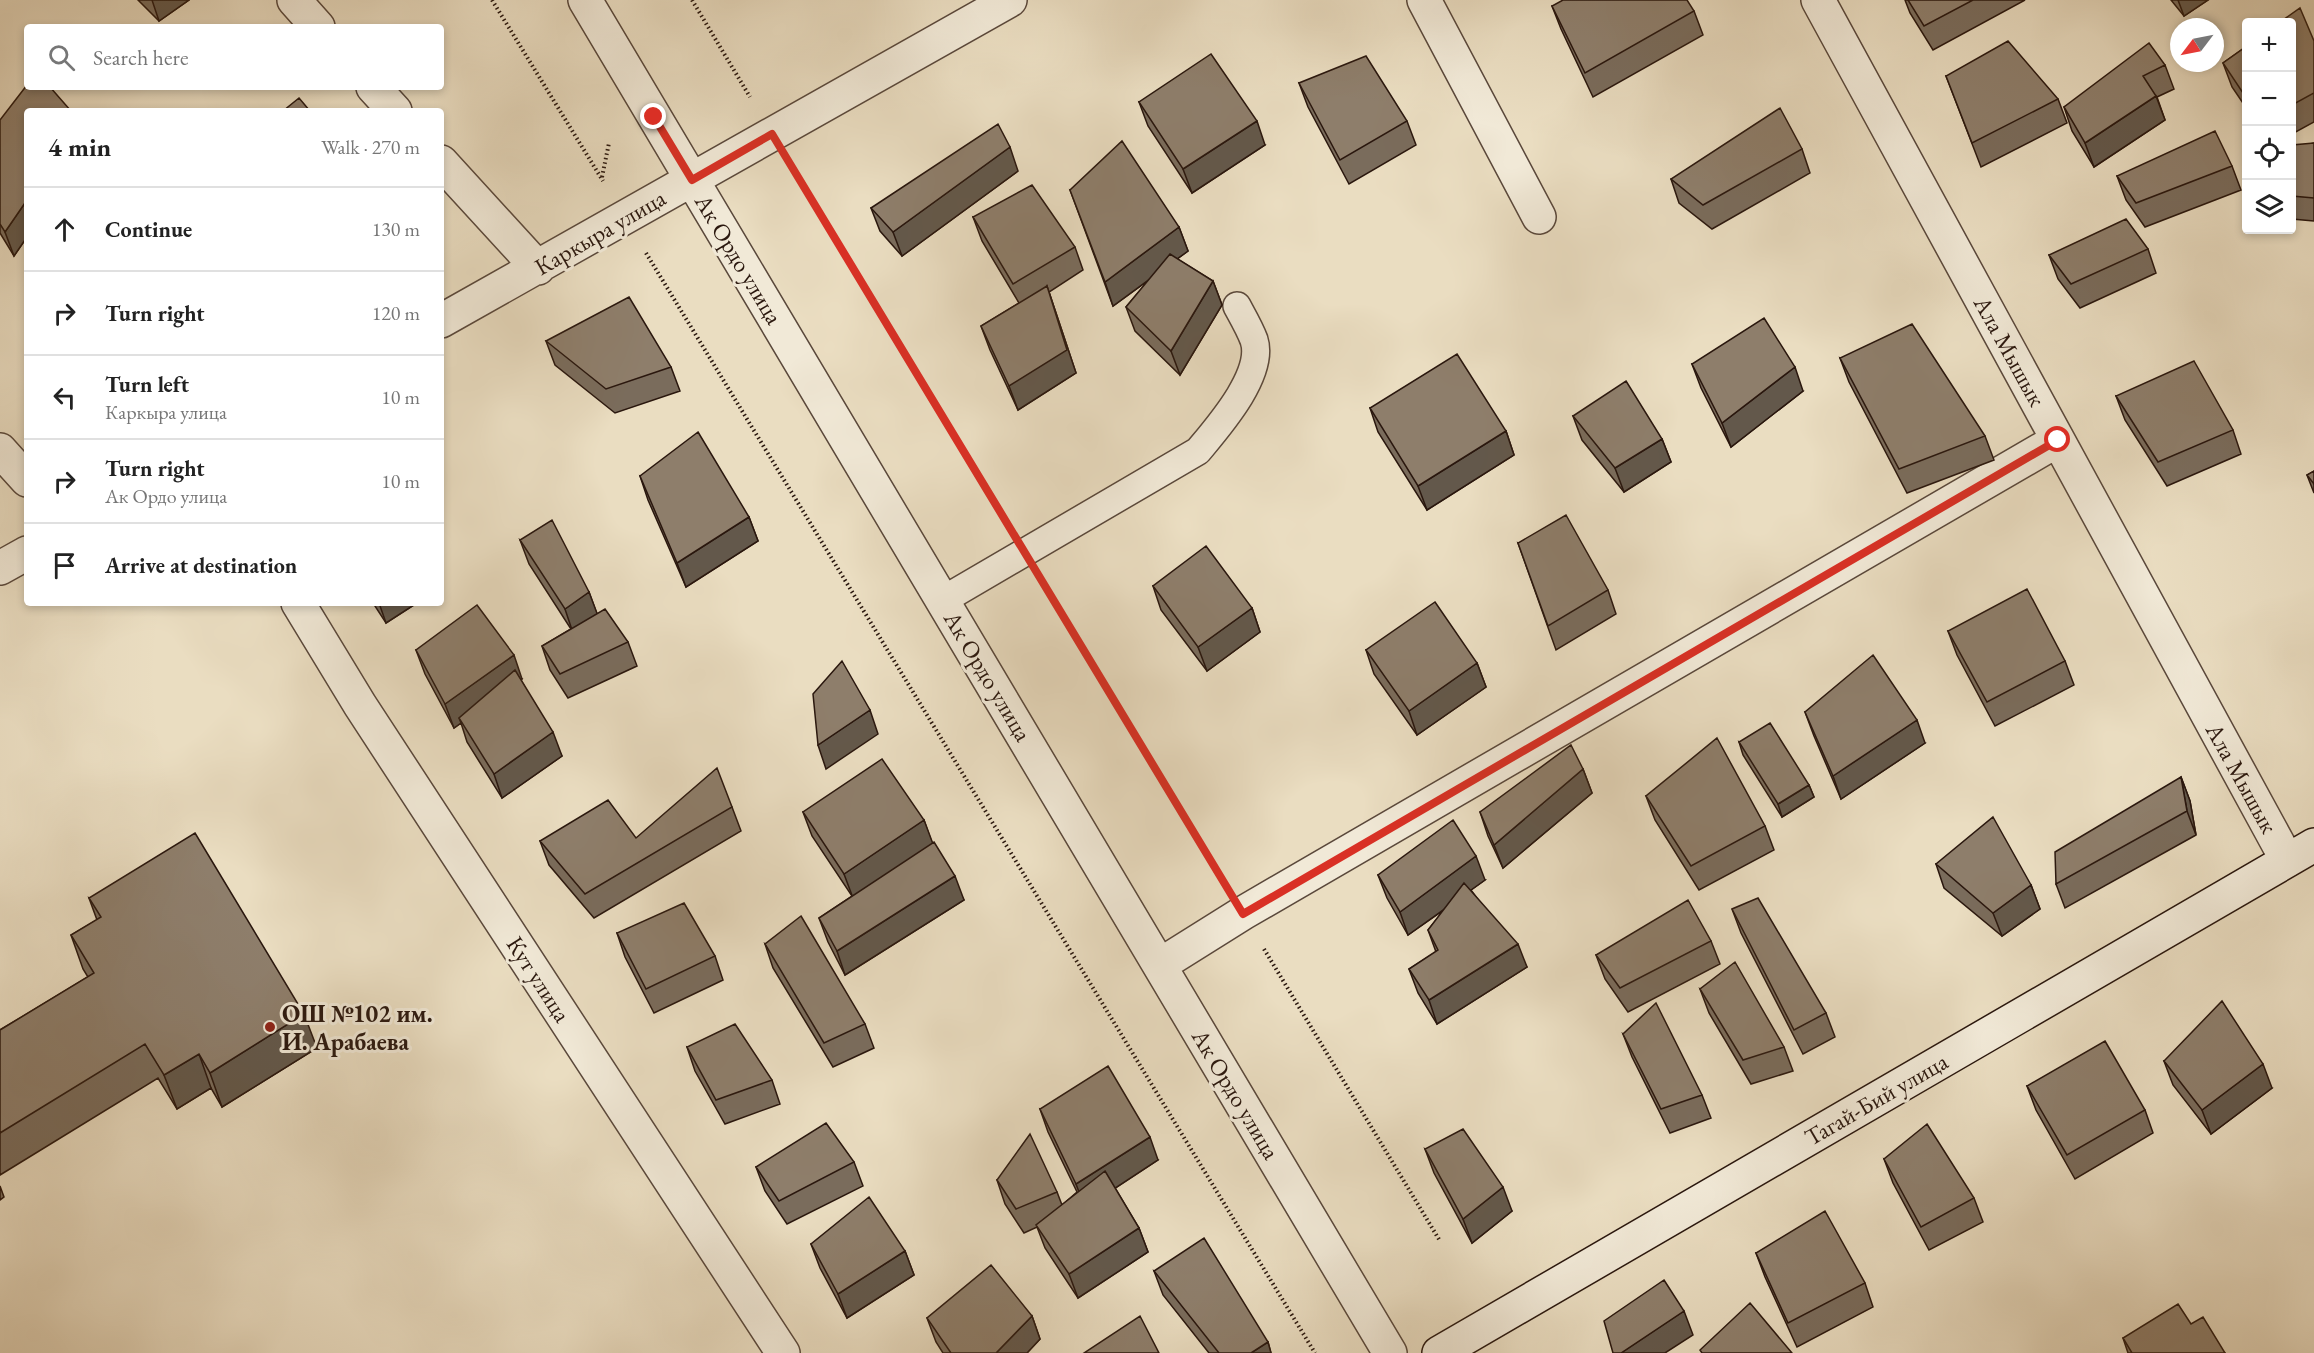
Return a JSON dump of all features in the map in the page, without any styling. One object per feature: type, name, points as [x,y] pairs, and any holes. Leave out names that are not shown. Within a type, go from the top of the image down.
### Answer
[{"type":"street","points":[[294,0],[315,24]]},
{"type":"street","name":"Ак Ордо улица","points":[[585,0],[1390,1353]]},
{"type":"street","name":"Каркыра улица","points":[[444,319],[1010,0]]},
{"type":"street","points":[[1424,0],[1539,217]]},
{"type":"street","name":"Ала Мышык","points":[[1818,0],[2058,440],[2300,853]]},
{"type":"street","points":[[376,90],[392,108]]},
{"type":"street","points":[[444,165],[538,268]]},
{"type":"street","points":[[1160,965],[1243,914],[2058,440]]},
{"type":"street","points":[[0,450],[24,477]]},
{"type":"street","points":[[0,568],[24,555]]},
{"type":"street","name":"Кут улица","points":[[300,606],[360,705],[783,1353]]},
{"type":"street","name":"Тагай-Бий улица","points":[[1439,1353],[2300,853]]},
{"type":"lane","points":[[943,600],[1198,450],[1228,416],[1253,370],[1255,342],[1237,306]]},
{"type":"path","points":[[492,0],[606,186]]},
{"type":"path","points":[[692,0],[1440,1241]]},
{"type":"path","points":[[602,179],[609,143]]},
{"type":"path","points":[[645,252],[1315,1353]]},
{"type":"building","points":[[1563,0],[1687,0],[1694,11],[1585,73],[1552,6]]},
{"type":"building","points":[[1908,0],[1973,0],[1924,26]]},
{"type":"building","points":[[2300,8],[2314,41],[2314,93],[2296,103],[2296,18],[2286,18]]},
{"type":"building","points":[[2008,41],[2058,99],[1972,143],[1946,76]]},
{"type":"building","points":[[2149,43],[2165,65],[2143,76],[2156,96],[2085,143],[2064,107]]},
{"type":"building","points":[[2242,50],[2242,92],[2224,64]]},
{"type":"building","points":[[1211,54],[1257,121],[1183,169],[1139,102]]},
{"type":"building","points":[[1366,56],[1407,121],[1340,160],[1299,83]]},
{"type":"building","points":[[24,89],[53,90],[68,108],[24,108],[24,204],[5,232],[0,224],[0,120]]},
{"type":"building","points":[[299,98],[307,108],[287,108]]},
{"type":"building","points":[[1780,108],[1802,149],[1703,205],[1671,179]]},
{"type":"building","points":[[998,124],[1010,147],[893,232],[871,208]]},
{"type":"building","points":[[2215,131],[2232,166],[2136,203],[2117,176]]},
{"type":"building","points":[[1122,141],[1179,227],[1105,282],[1070,190]]},
{"type":"building","points":[[2314,143],[2314,198],[2296,196],[2296,145]]},
{"type":"building","points":[[1032,185],[1075,247],[1013,284],[973,217]]},
{"type":"building","points":[[2126,219],[2148,249],[2071,284],[2049,255]]},
{"type":"building","points":[[1170,254],[1213,281],[1171,351],[1126,307]]},
{"type":"building","points":[[1047,286],[1067,350],[1009,386],[981,326]]},
{"type":"building","points":[[629,297],[671,367],[606,389],[546,341]]},
{"type":"building","points":[[1764,318],[1795,367],[1722,423],[1692,364]]},
{"type":"building","points":[[1912,324],[1985,436],[1899,469],[1840,358]]},
{"type":"building","points":[[1457,354],[1506,431],[1418,486],[1370,408]]},
{"type":"building","points":[[2194,361],[2233,430],[2158,462],[2116,396]]},
{"type":"building","points":[[1626,381],[1662,439],[1615,468],[1573,416]]},
{"type":"building","points":[[698,432],[749,517],[677,563],[640,476]]},
{"type":"building","points":[[2314,471],[2314,484],[2307,475]]},
{"type":"building","points":[[1566,515],[1608,590],[1548,626],[1518,543]]},
{"type":"building","points":[[552,520],[589,592],[565,609],[520,540]]},
{"type":"building","points":[[1206,546],[1252,608],[1198,647],[1153,586]]},
{"type":"building","points":[[2027,589],[2065,661],[1987,702],[1948,631]]},
{"type":"building","points":[[1435,602],[1477,663],[1409,711],[1366,650]]},
{"type":"building","points":[[477,605],[514,655],[445,704],[416,650]]},
{"type":"building","points":[[605,609],[628,642],[560,674],[542,646]]},
{"type":"building","points":[[1873,655],[1917,720],[1833,776],[1805,712]]},
{"type":"building","points":[[842,661],[870,710],[818,745],[813,694]]},
{"type":"building","points":[[515,670],[553,732],[494,774],[459,718]]},
{"type":"building","points":[[1770,723],[1809,785],[1778,804],[1739,742]]},
{"type":"building","points":[[1717,738],[1765,826],[1691,866],[1646,796]]},
{"type":"building","points":[[1571,745],[1583,769],[1494,845],[1480,812]]},
{"type":"building","points":[[882,759],[924,820],[844,874],[803,812]]},
{"type":"building","points":[[717,768],[732,807],[585,894],[540,841],[608,800],[636,838]]},
{"type":"building","points":[[2181,777],[2187,811],[2056,884],[2055,852]]},
{"type":"building","points":[[1993,817],[2031,885],[1993,913],[1936,864]]},
{"type":"building","points":[[1453,820],[1476,856],[1400,912],[1378,875]]},
{"type":"building","points":[[195,833],[304,1014],[210,1073],[199,1054],[164,1075],[145,1044],[0,1133],[0,1030],[94,973],[71,935],[101,917],[89,898]]},
{"type":"building","points":[[934,842],[955,876],[837,951],[819,918]]},
{"type":"building","points":[[1464,883],[1518,944],[1429,1000],[1409,969],[1438,950],[1428,930]]},
{"type":"building","points":[[1758,898],[1826,1013],[1794,1030],[1732,909]]},
{"type":"building","points":[[1688,900],[1711,941],[1620,988],[1596,955]]},
{"type":"building","points":[[684,903],[715,956],[646,989],[617,933]]},
{"type":"building","points":[[801,916],[865,1024],[824,1043],[765,944]]},
{"type":"building","points":[[1735,962],[1784,1047],[1743,1060],[1700,989]]},
{"type":"building","points":[[2222,1001],[2263,1064],[2202,1110],[2164,1061]]},
{"type":"building","points":[[1656,1003],[1702,1095],[1661,1109],[1623,1034]]},
{"type":"building","points":[[735,1024],[772,1080],[716,1100],[687,1047]]},
{"type":"building","points":[[2105,1041],[2145,1110],[2067,1155],[2027,1086]]},
{"type":"building","points":[[1108,1066],[1150,1137],[1076,1184],[1040,1109]]},
{"type":"building","points":[[826,1123],[854,1162],[779,1201],[756,1167]]},
{"type":"building","points":[[1927,1124],[1974,1198],[1921,1227],[1884,1159]]},
{"type":"building","points":[[1463,1129],[1503,1187],[1463,1219],[1425,1149]]},
{"type":"building","points":[[1030,1134],[1057,1192],[1016,1209],[997,1180]]},
{"type":"building","points":[[1105,1171],[1139,1228],[1069,1274],[1036,1225]]},
{"type":"building","points":[[869,1197],[905,1251],[838,1294],[811,1244]]},
{"type":"building","points":[[1825,1211],[1865,1283],[1788,1323],[1756,1253]]},
{"type":"building","points":[[1204,1238],[1268,1342],[1251,1353],[1219,1353],[1154,1271]]},
{"type":"building","points":[[991,1265],[1032,1316],[996,1353],[951,1353],[927,1318]]},
{"type":"building","points":[[1664,1280],[1684,1311],[1621,1353],[1613,1353],[1604,1321]]},
{"type":"building","points":[[1750,1303],[1792,1353],[1702,1353],[1700,1350]]},
{"type":"building","points":[[2178,1304],[2191,1324],[2203,1317],[2225,1353],[2132,1353],[2123,1338]]},
{"type":"building","points":[[1140,1316],[1159,1353],[1084,1353]]},
{"type":"place","name":"ОШ №102 им. И. Арабаева","points":[[270,1027]]},
{"type":"route","points":[[654,117],[692,180],[772,134],[1243,914],[2058,440]]}]
